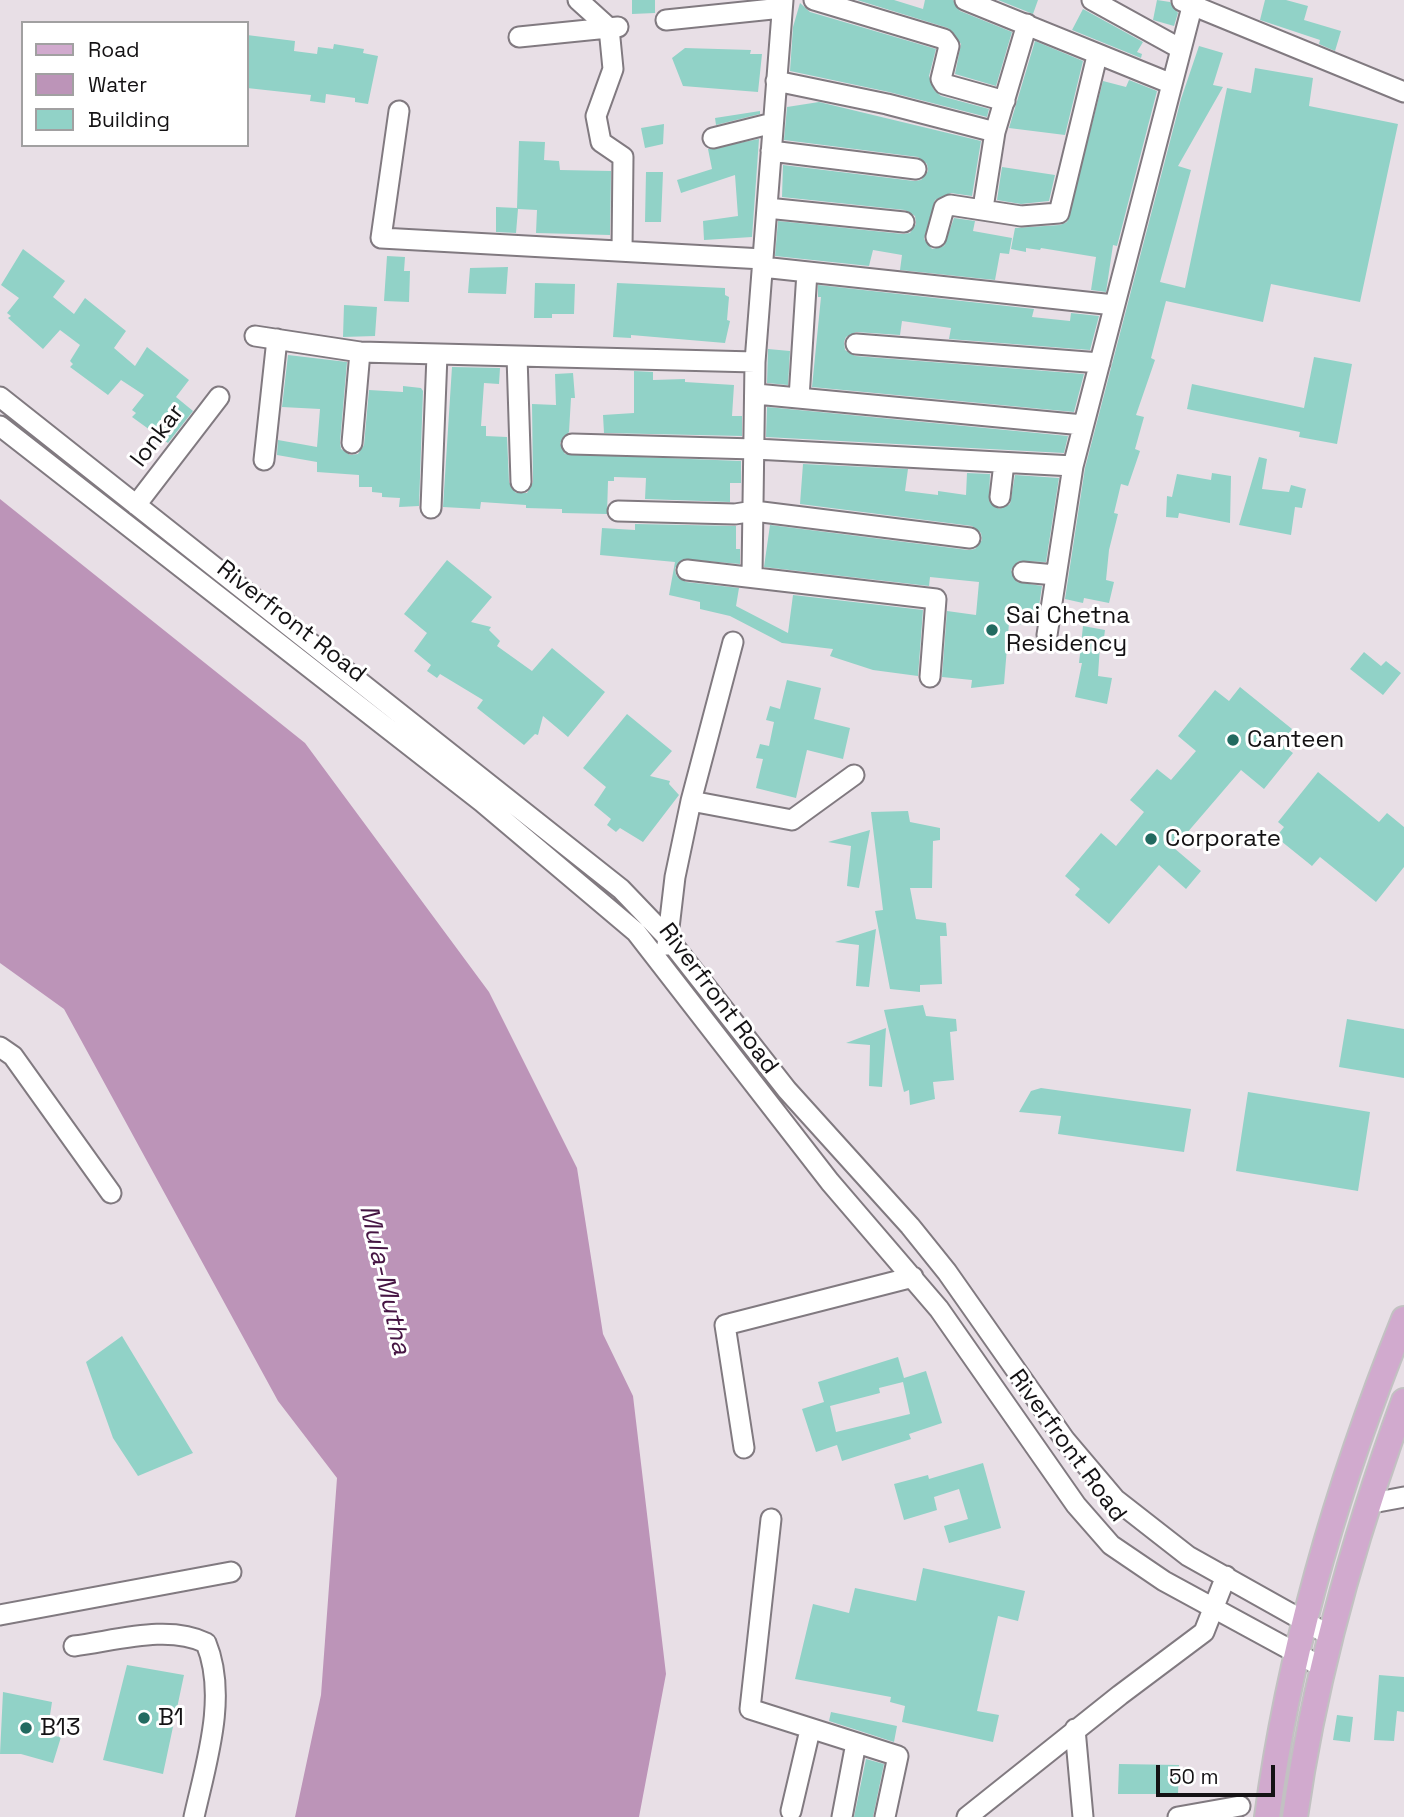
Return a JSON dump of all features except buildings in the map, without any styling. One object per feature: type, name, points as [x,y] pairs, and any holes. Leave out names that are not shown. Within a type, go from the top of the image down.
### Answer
[{"type":"main road","points":[[1267,1817],[1276,1746],[1304,1619],[1344,1477],[1404,1319]]},
{"type":"main road","points":[[1295,1817],[1304,1750],[1329,1635],[1367,1504],[1404,1401]]},
{"type":"street","points":[[578,0],[616,27]]},
{"type":"street","points":[[814,0],[944,39],[949,46],[941,79],[944,85],[1005,101]]},
{"type":"street","points":[[965,0],[1027,24],[1097,56],[1172,84]]},
{"type":"street","points":[[1092,0],[1181,49]]},
{"type":"street","points":[[666,20],[782,4],[755,362],[752,575]]},
{"type":"street","points":[[1047,635],[1073,466],[1181,49],[1186,4],[1404,92]]},
{"type":"street","points":[[983,208],[995,132],[1027,24]]},
{"type":"street","points":[[519,37],[616,27]]},
{"type":"street","points":[[616,27],[613,69],[596,116],[601,142],[623,157],[622,251]]},
{"type":"street","points":[[936,237],[944,208],[950,205],[1021,216],[1059,213],[1097,56]]},
{"type":"street","points":[[776,81],[887,104],[995,132]]},
{"type":"street","points":[[398,111],[381,238],[622,251],[762,263],[807,272],[1114,305]]},
{"type":"street","points":[[713,138],[773,123]]},
{"type":"street","points":[[771,150],[916,169]]},
{"type":"street","points":[[766,208],[904,222]]},
{"type":"street","points":[[799,398],[807,272]]},
{"type":"street","points":[[255,336],[360,352],[755,362]]},
{"type":"street","points":[[264,460],[277,339]]},
{"type":"street","points":[[856,344],[1100,363]]},
{"type":"street","points":[[352,443],[360,352]]},
{"type":"street","points":[[431,508],[437,355]]},
{"type":"street","points":[[517,356],[521,482]]},
{"type":"street","points":[[756,394],[1083,425]]},
{"type":"street","name":"Riverfront Road","points":[[0,397],[585,858],[667,937],[787,1090],[910,1226],[947,1272],[1065,1440],[1115,1499],[1188,1556],[1329,1635]]},
{"type":"street","name":"lonkar","points":[[136,505],[219,397]]},
{"type":"street","name":"Riverfront Road","points":[[0,426],[561,867],[636,932],[667,967],[708,1028],[766,1103],[939,1309],[1076,1505],[1111,1545],[1164,1581],[1322,1667]]},
{"type":"street","points":[[572,444],[755,449],[1073,466]]},
{"type":"street","points":[[1000,497],[1004,463]]},
{"type":"street","points":[[618,511],[735,514],[754,510],[970,538]]},
{"type":"street","points":[[687,570],[752,575],[936,599],[930,677]]},
{"type":"street","points":[[1023,572],[1055,575]]},
{"type":"street","points":[[667,967],[667,937],[675,877],[691,801],[733,642]]},
{"type":"street","points":[[691,801],[792,820],[854,775]]},
{"type":"street","points":[[0,1047],[13,1056],[111,1193]]},
{"type":"street","points":[[744,1448],[725,1325],[913,1277]]},
{"type":"street","points":[[1367,1504],[1404,1497]]},
{"type":"street","points":[[771,1518],[750,1709],[898,1756],[885,1817]]},
{"type":"street","points":[[0,1615],[231,1572]]},
{"type":"street","points":[[967,1817],[1076,1729],[1205,1632],[1226,1576]]},
{"type":"street","points":[[74,1646],[172,1634],[189,1634],[206,1643],[213,1661],[215,1706],[194,1817]]},
{"type":"street","points":[[1076,1729],[1083,1817]]},
{"type":"street","points":[[791,1811],[810,1730]]},
{"type":"street","points":[[842,1817],[856,1743]]},
{"type":"street","points":[[1178,1817],[1240,1806]]},
{"type":"water","name":"Mula-Mutha","points":[[0,499],[305,743],[489,992],[577,1168],[603,1334],[633,1396],[666,1674],[639,1817],[295,1817],[321,1695],[337,1478],[278,1401],[64,1009],[0,963]]},
{"type":"place","name":"Sai Chetna Residency","points":[[992,630]]},
{"type":"place","name":"Canteen","points":[[1233,740]]},
{"type":"place","name":"Corporate","points":[[1151,839]]},
{"type":"place","name":"B1","points":[[144,1718]]},
{"type":"place","name":"B13","points":[[26,1728]]}]
